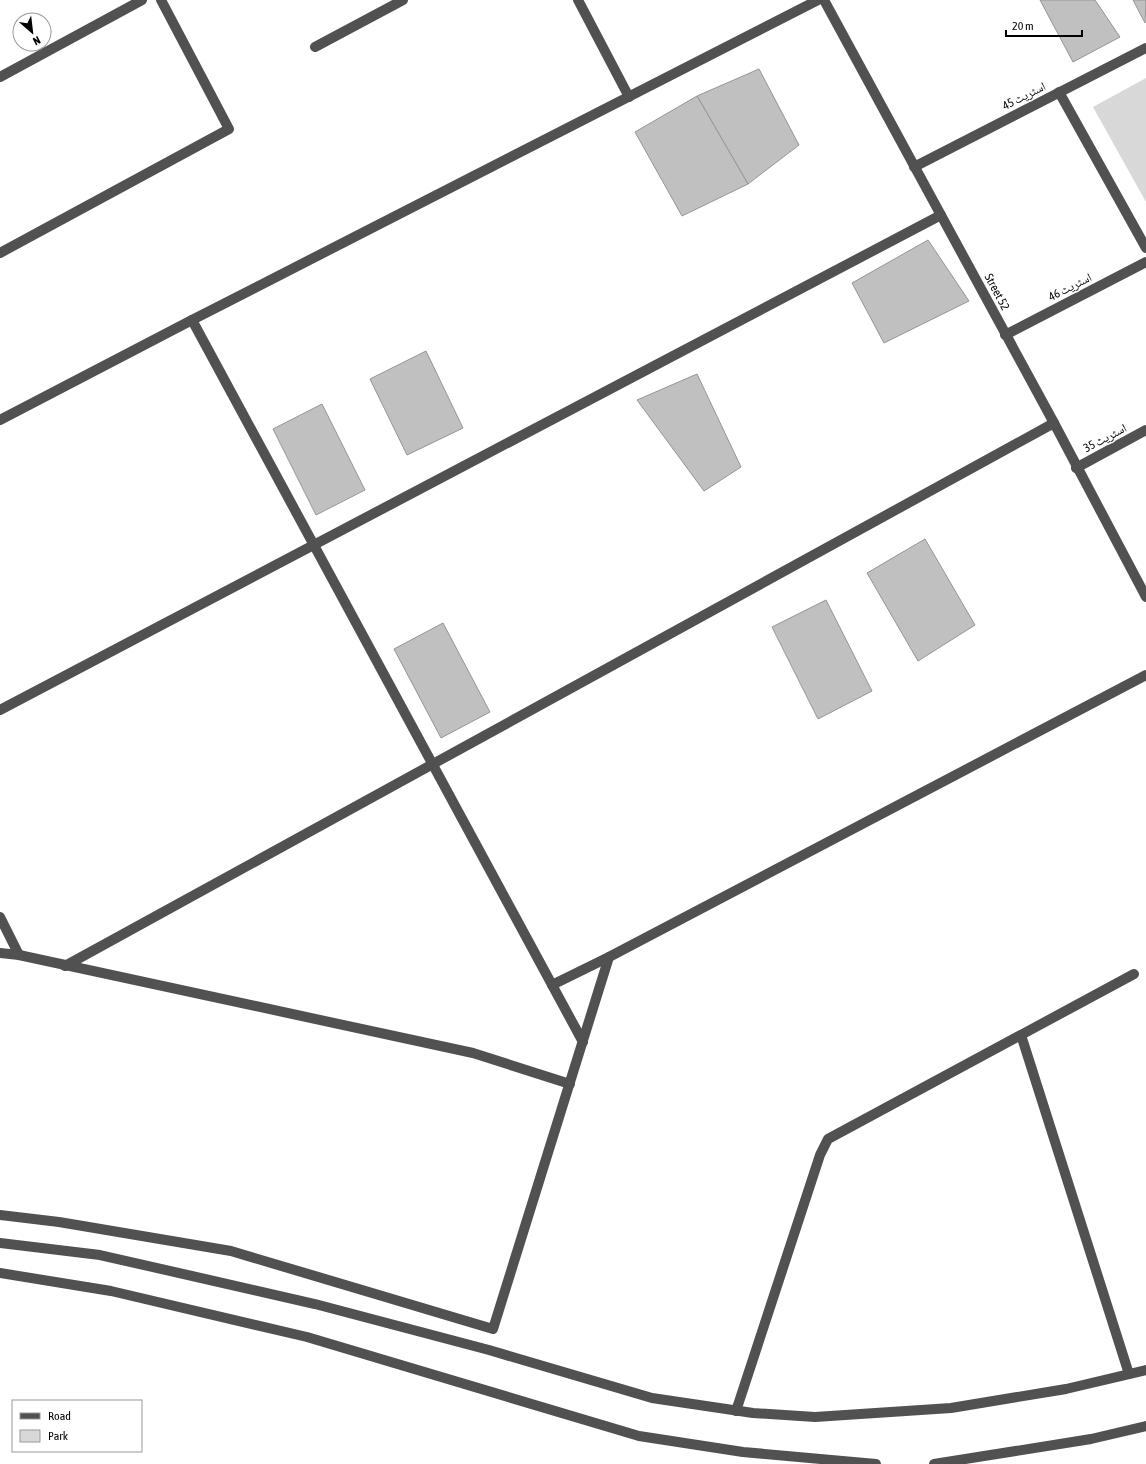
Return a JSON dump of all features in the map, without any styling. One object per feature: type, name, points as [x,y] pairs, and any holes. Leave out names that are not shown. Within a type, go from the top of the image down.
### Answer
[{"type":"street","points":[[0,76],[142,0]]},
{"type":"street","points":[[0,253],[229,129],[161,0]]},
{"type":"street","points":[[315,48],[403,0]]},
{"type":"street","points":[[578,0],[629,97]]},
{"type":"street","points":[[0,420],[192,320],[818,0]]},
{"type":"street","name":"Street 52","points":[[824,0],[1054,423],[1076,468],[1146,597]]},
{"type":"street","name":"اسٹریٹ 45","points":[[914,167],[1146,48]]},
{"type":"street","points":[[1060,92],[1146,248]]},
{"type":"street","points":[[0,710],[941,215]]},
{"type":"street","name":"اسٹریٹ 46","points":[[1005,335],[1146,262]]},
{"type":"street","points":[[192,320],[583,1042]]},
{"type":"street","points":[[65,966],[1054,423]]},
{"type":"street","name":"اسٹریٹ 35","points":[[1076,468],[1146,430]]},
{"type":"street","points":[[552,985],[609,957],[1146,675]]},
{"type":"street","points":[[0,917],[19,955]]},
{"type":"street","points":[[0,953],[19,955],[65,966],[112,974],[473,1053],[570,1084]]},
{"type":"street","points":[[0,1215],[59,1222],[231,1251],[493,1329],[609,957]]},
{"type":"street","points":[[736,1411],[820,1155],[828,1139],[1134,974]]},
{"type":"street","points":[[1021,1034],[1129,1374]]},
{"type":"street","points":[[0,1243],[100,1256],[307,1303],[489,1350],[652,1398],[736,1411],[815,1417],[951,1408],[1066,1389],[1146,1370]]},
{"type":"street","points":[[0,1273],[111,1291],[307,1337],[639,1436],[743,1452],[876,1464]]},
{"type":"street","points":[[934,1464],[1091,1439],[1146,1426]]},
{"type":"green space","points":[[1146,78],[1146,202],[1093,107]]},
{"type":"building","points":[[1040,0],[1095,0],[1120,37],[1073,62]]},
{"type":"building","points":[[1133,0],[1146,0],[1145,23]]},
{"type":"building","points":[[759,69],[799,145],[748,184],[697,96]]},
{"type":"building","points":[[697,96],[748,184],[682,216],[635,132]]},
{"type":"building","points":[[928,240],[969,301],[884,343],[852,283]]},
{"type":"building","points":[[426,351],[463,428],[407,455],[370,379]]},
{"type":"building","points":[[697,374],[741,467],[704,491],[637,400]]},
{"type":"building","points":[[322,404],[365,490],[316,515],[273,429]]},
{"type":"building","points":[[925,539],[975,625],[918,661],[867,573]]},
{"type":"building","points":[[826,600],[872,691],[818,719],[772,627]]},
{"type":"building","points":[[443,623],[490,712],[441,738],[394,649]]}]
